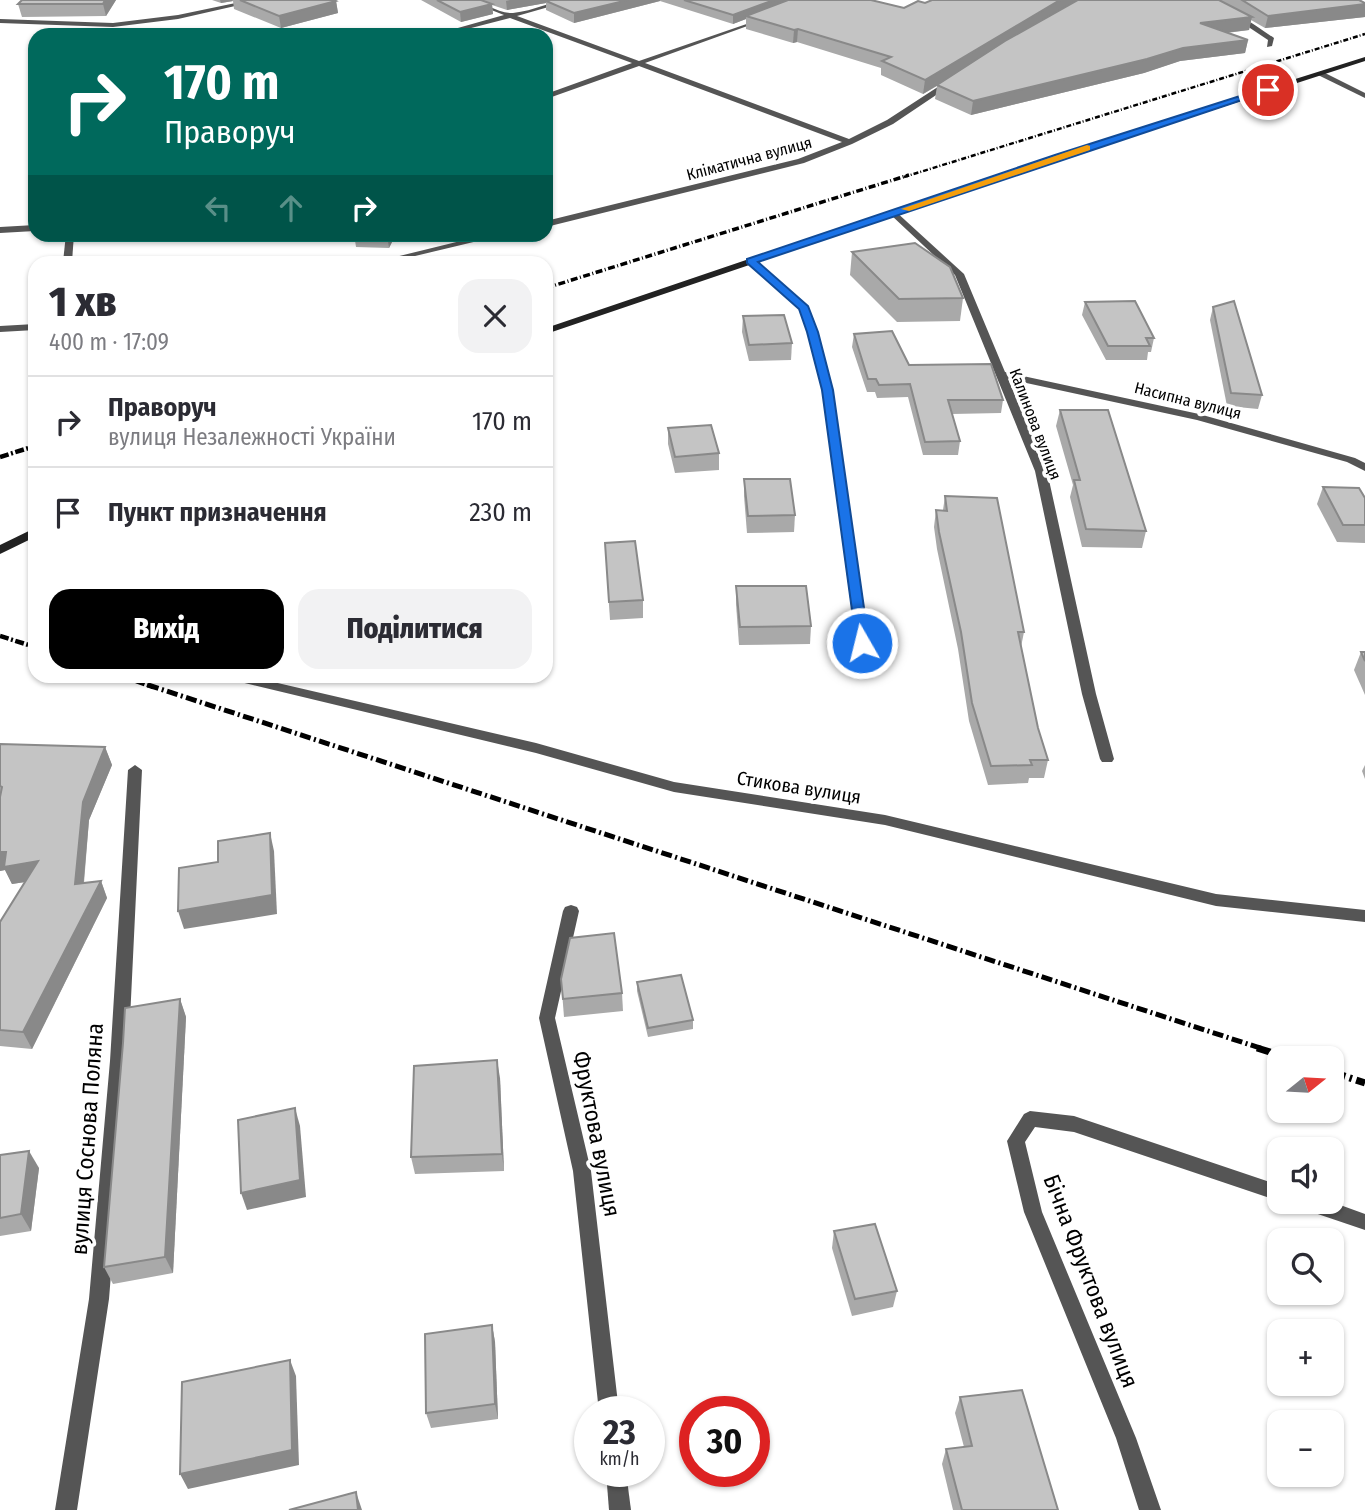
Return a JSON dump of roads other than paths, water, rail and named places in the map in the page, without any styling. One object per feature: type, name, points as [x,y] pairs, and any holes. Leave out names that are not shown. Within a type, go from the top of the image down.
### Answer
[{"type":"main road","points":[[553,329],[894,213],[1365,59]]},
{"type":"main road","points":[[0,550],[28,536]]},
{"type":"street","points":[[0,21],[113,25],[178,17],[259,0]]},
{"type":"street","points":[[469,0],[543,28]]},
{"type":"street","points":[[462,28],[570,0]]},
{"type":"street","points":[[1201,0],[1237,17],[1272,39],[1269,46]]},
{"type":"street","points":[[553,95],[776,14]]},
{"type":"street","points":[[553,32],[849,142]]},
{"type":"street","points":[[1321,73],[1365,96]]},
{"type":"street","name":"Кліматична вулиця","points":[[553,222],[801,161],[890,122],[956,79]]},
{"type":"street","name":"Калинова вулиця","points":[[894,213],[959,274],[1041,471],[1089,694],[1107,759]]},
{"type":"street","points":[[0,230],[28,228]]},
{"type":"street","points":[[406,256],[468,242]]},
{"type":"street","points":[[750,261],[804,308],[813,332],[827,390],[862,643]]},
{"type":"street","points":[[0,329],[28,327]]},
{"type":"street","name":"Насипна вулиця","points":[[1000,374],[1199,416],[1351,460],[1365,468]]},
{"type":"street","name":"Стикова вулиця","points":[[262,683],[536,748],[674,787],[885,820],[1216,900],[1365,916]]},
{"type":"street","name":"вулиця Соснова Поляна","points":[[66,1510],[99,1299],[119,1061],[135,770]]},
{"type":"street","name":"Фруктова вулиця","points":[[571,911],[547,1018],[582,1171],[607,1396]]},
{"type":"street","name":"Бічна Фруктова вулиця","points":[[1150,1510],[1126,1438],[1033,1212],[1016,1141],[1030,1119],[1073,1124],[1267,1189]]},
{"type":"street","points":[[1342,1214],[1365,1222]]},
{"type":"street","points":[[618,1487],[620,1510]]},
{"type":"railway","points":[[904,177],[1365,34]]},
{"type":"railway","points":[[553,286],[909,175]]},
{"type":"railway","points":[[0,457],[28,448]]},
{"type":"railway","points":[[0,636],[28,645]]},
{"type":"railway","points":[[141,683],[153,687]]},
{"type":"railway","points":[[148,685],[1263,1049]]},
{"type":"railway","points":[[1257,1048],[1267,1051]]},
{"type":"railway","points":[[1344,1076],[1365,1083]]}]
